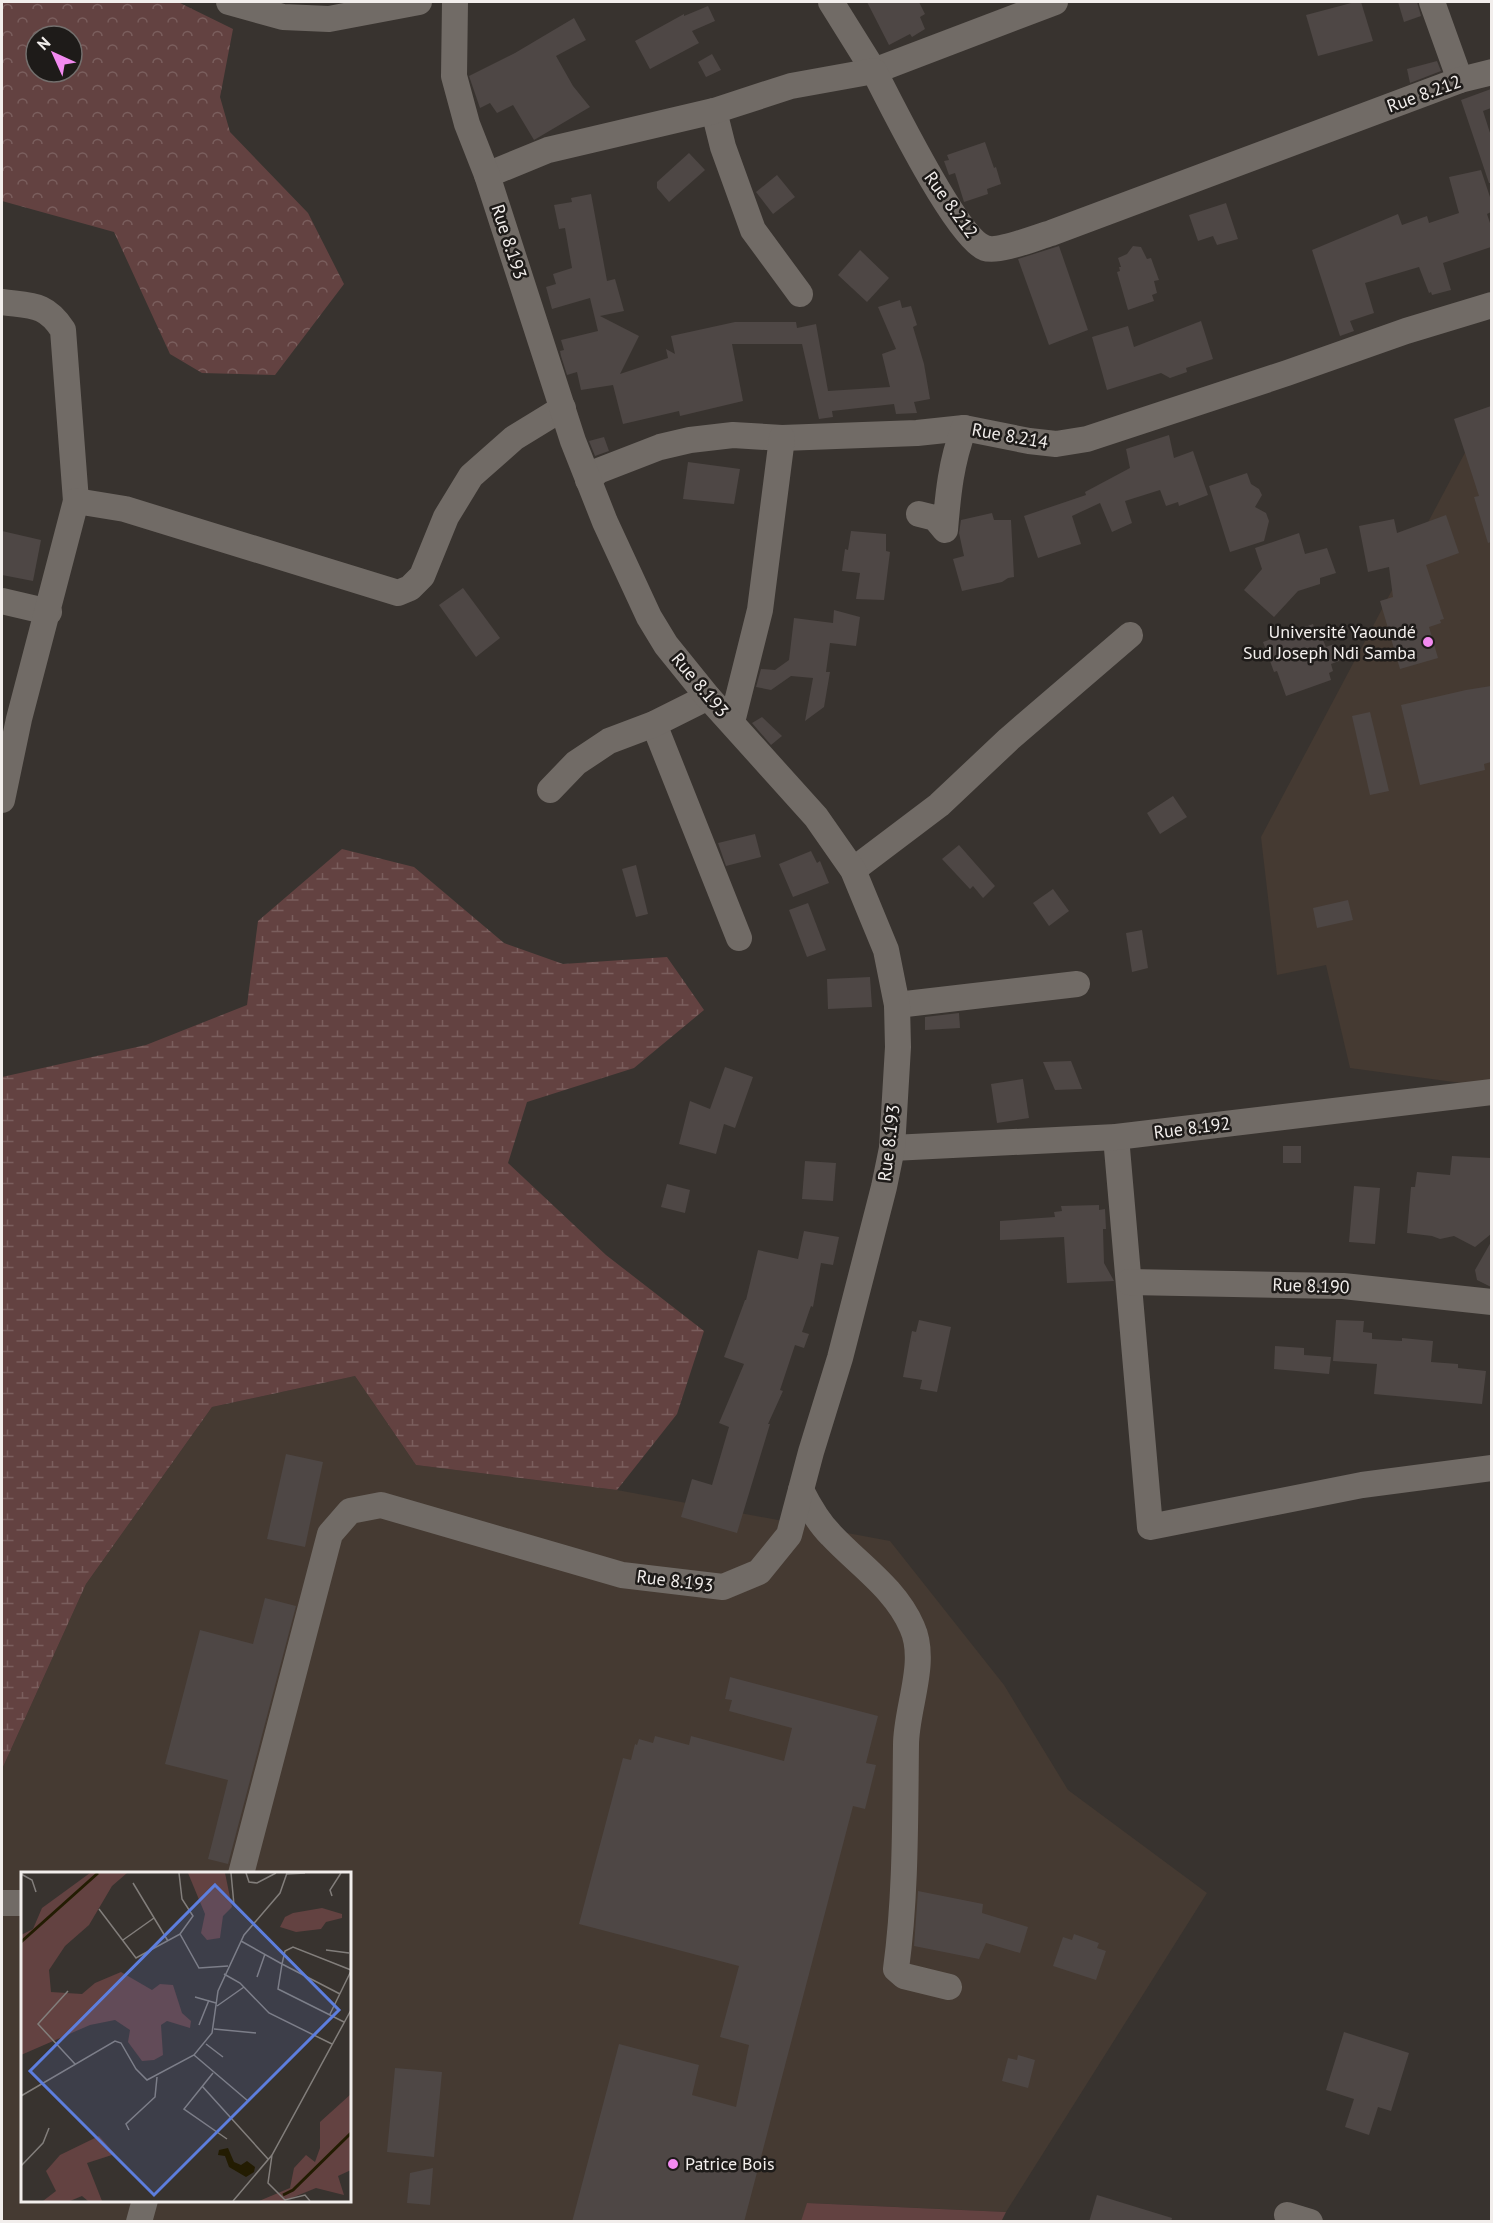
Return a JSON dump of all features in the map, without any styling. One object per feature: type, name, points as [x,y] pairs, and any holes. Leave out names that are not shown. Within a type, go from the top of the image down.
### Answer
[{"type":"street","points":[[230,2],[283,17],[329,19],[419,2]]},
{"type":"street","name":"Rue 8.193","points":[[242,1872],[330,1534],[351,1511],[381,1504],[622,1575],[723,1587],[759,1572],[789,1535],[840,1358],[892,1148],[898,1047],[897,1005],[886,950],[853,870],[816,817],[708,697],[666,645],[648,617],[588,480],[562,408],[487,175],[467,124],[454,76],[455,2]]},
{"type":"street","name":"Rue 8.212","points":[[831,2],[874,71],[926,171],[970,237],[985,248],[998,248],[1051,233],[1460,80],[1491,72]]},
{"type":"street","points":[[487,175],[548,150],[714,111],[791,86],[874,71],[1054,2]]},
{"type":"street","points":[[1432,2],[1460,80]]},
{"type":"street","points":[[714,111],[723,147],[753,230],[800,294]]},
{"type":"street","points":[[2,302],[37,306],[54,316],[63,330],[76,501],[49,612],[19,719],[2,800]]},
{"type":"street","name":"Rue 8.214","points":[[588,480],[598,471],[660,447],[690,440],[733,435],[782,438],[917,433],[964,428],[1056,444],[1087,439],[1406,331],[1491,305]]},
{"type":"street","points":[[76,501],[125,509],[398,593],[410,588],[422,576],[446,517],[471,476],[513,438],[562,408]]},
{"type":"street","points":[[919,514],[935,518],[945,530],[950,476],[964,428]]},
{"type":"street","points":[[732,722],[760,610],[782,438]]},
{"type":"street","points":[[2,601],[49,612]]},
{"type":"street","points":[[853,870],[939,805],[1009,740],[1130,635]]},
{"type":"street","points":[[550,790],[576,764],[609,741],[654,724],[708,697]]},
{"type":"street","points":[[654,724],[739,938]]},
{"type":"street","points":[[897,1005],[1077,984]]},
{"type":"street","name":"Rue 8.192","points":[[892,1148],[1116,1137],[1491,1092]]},
{"type":"street","points":[[1116,1137],[1150,1527],[1362,1485],[1491,1468]]},
{"type":"street","name":"Rue 8.190","points":[[1129,1282],[1343,1286],[1491,1302]]},
{"type":"street","points":[[801,1490],[812,1513],[850,1555],[872,1572],[902,1608],[914,1629],[916,1681],[906,1743],[906,1823],[896,1969],[904,1976],[949,1987]]},
{"type":"street","points":[[2,1903],[21,1902]]},
{"type":"street","points":[[139,2222],[144,2202]]},
{"type":"shaded area","name":"Université Yaoundé Sud Joseph Ndi Samba","points":[[1491,445],[1491,1087],[1350,1068],[1326,965],[1277,975],[1261,837],[1468,447]]},
{"type":"shaded area","points":[[355,1376],[416,1465],[617,1490],[890,1541],[1004,1685],[1068,1790],[1207,1893],[1006,2212],[808,2203],[801,2222],[2,2222],[2,1769],[86,1584],[212,1407]]},
{"type":"green space","points":[[2,2],[178,2],[233,29],[220,97],[230,132],[308,213],[344,284],[275,375],[202,373],[170,354],[114,232],[2,201]]},
{"type":"green space","points":[[342,849],[414,867],[504,943],[563,964],[667,957],[704,1010],[634,1068],[527,1102],[508,1163],[606,1255],[704,1331],[677,1414],[617,1490],[416,1465],[355,1376],[212,1407],[86,1584],[2,1769],[2,1077],[146,1045],[247,1005],[258,921]]},
{"type":"green space","points":[[807,2203],[1006,2212],[1001,2222],[801,2221]]},
{"type":"building","points":[[867,2],[919,2],[925,14],[920,17],[925,29],[912,37],[910,34],[889,45]]},
{"type":"building","points":[[1361,2],[1373,41],[1318,56],[1306,15]]},
{"type":"building","points":[[1398,2],[1417,2],[1421,16],[1404,22]]},
{"type":"building","points":[[708,6],[715,21],[692,31],[699,43],[650,69],[635,41],[684,14],[684,16]]},
{"type":"building","points":[[574,18],[586,40],[556,56],[573,86],[590,107],[534,140],[513,105],[497,113],[490,103],[480,108],[469,76],[515,53]]},
{"type":"building","points":[[712,54],[721,70],[706,77],[698,62]]},
{"type":"building","points":[[1437,61],[1441,71],[1410,83],[1407,69]]},
{"type":"building","points":[[1491,89],[1491,108],[1483,111],[1491,136],[1491,183],[1489,183],[1461,100]]},
{"type":"building","points":[[985,142],[1001,184],[987,189],[988,194],[964,202],[955,173],[949,175],[944,161],[949,160],[947,155]]},
{"type":"building","points":[[689,153],[705,170],[669,202],[657,188],[657,182]]},
{"type":"building","points":[[1481,170],[1491,200],[1491,212],[1487,214],[1491,226],[1491,247],[1443,263],[1451,290],[1432,295],[1431,292],[1429,293],[1419,267],[1365,283],[1374,313],[1350,321],[1354,331],[1340,336],[1312,250],[1398,214],[1402,225],[1427,216],[1429,223],[1459,213],[1449,177]]},
{"type":"building","points":[[777,175],[795,197],[773,214],[756,192]]},
{"type":"building","points":[[591,194],[607,281],[615,279],[624,311],[600,316],[639,336],[620,374],[668,358],[666,349],[675,354],[671,336],[735,322],[796,322],[797,328],[816,324],[828,391],[890,387],[882,354],[896,349],[878,307],[900,300],[902,308],[911,306],[917,325],[913,327],[924,364],[930,399],[914,402],[917,413],[896,414],[894,404],[832,411],[833,417],[819,419],[802,344],[732,344],[743,401],[680,416],[679,411],[623,424],[613,385],[581,390],[577,372],[567,375],[561,356],[560,351],[564,350],[561,340],[598,331],[590,298],[552,309],[546,287],[556,284],[553,274],[572,268],[565,228],[559,229],[554,205],[572,202],[571,198]]},
{"type":"building","points":[[1226,203],[1238,239],[1217,245],[1213,236],[1198,241],[1189,215]]},
{"type":"building","points":[[1059,246],[1088,330],[1049,345],[1018,259]]},
{"type":"building","points":[[1133,246],[1141,247],[1147,259],[1151,258],[1159,280],[1154,281],[1157,293],[1152,295],[1154,301],[1128,310],[1117,272],[1121,267],[1118,258],[1127,254]]},
{"type":"building","points":[[860,250],[889,278],[867,302],[838,275]]},
{"type":"building","points":[[1201,321],[1213,359],[1186,368],[1187,372],[1170,378],[1161,373],[1107,390],[1092,337],[1128,326],[1134,347]]},
{"type":"building","points":[[1491,406],[1491,542],[1488,543],[1474,497],[1479,496],[1454,419]]},
{"type":"building","points":[[1169,435],[1174,458],[1193,451],[1208,495],[1179,506],[1178,502],[1166,506],[1160,490],[1125,501],[1132,523],[1112,532],[1100,503],[1072,516],[1081,544],[1038,558],[1024,516],[1086,495],[1085,492],[1130,468],[1126,449]]},
{"type":"building","points":[[604,437],[609,451],[595,456],[589,441]]},
{"type":"building","points":[[688,462],[740,469],[734,504],[683,499]]},
{"type":"building","points":[[1247,473],[1251,484],[1259,489],[1262,495],[1255,507],[1266,513],[1269,521],[1264,541],[1230,552],[1209,486]]},
{"type":"building","points":[[992,513],[994,520],[1011,520],[1014,577],[962,591],[953,559],[964,556],[959,533],[961,520]]},
{"type":"building","points":[[1446,515],[1459,553],[1426,565],[1444,619],[1440,620],[1441,623],[1429,627],[1438,658],[1400,669],[1380,601],[1393,597],[1389,567],[1368,572],[1359,526],[1394,519],[1397,533]]},
{"type":"building","points":[[2,531],[41,540],[33,581],[2,575]]},
{"type":"building","points":[[851,531],[886,534],[886,551],[890,552],[884,600],[856,599],[860,573],[842,571],[845,549],[848,550]]},
{"type":"building","points":[[1299,533],[1305,554],[1327,548],[1336,573],[1320,578],[1320,584],[1298,591],[1274,617],[1244,590],[1262,569],[1255,548]]},
{"type":"building","points":[[463,588],[500,638],[476,657],[439,605]]},
{"type":"building","points":[[834,610],[860,617],[856,646],[830,643],[826,672],[830,672],[824,707],[805,721],[813,678],[791,676],[771,690],[756,687],[761,669],[775,670],[789,660],[794,618],[833,623]]},
{"type":"building","points":[[1313,624],[1319,641],[1323,640],[1326,647],[1334,644],[1339,661],[1331,664],[1333,671],[1329,673],[1331,680],[1286,696],[1263,642]]},
{"type":"building","points":[[1491,686],[1491,762],[1484,764],[1485,770],[1420,785],[1401,705]]},
{"type":"building","points":[[1370,712],[1389,791],[1370,795],[1352,716]]},
{"type":"building","points":[[762,717],[782,736],[771,745],[752,723]]},
{"type":"building","points":[[1173,796],[1187,817],[1160,834],[1147,813]]},
{"type":"building","points":[[755,834],[761,857],[726,866],[718,843]]},
{"type":"building","points":[[959,845],[995,886],[983,898],[973,886],[970,889],[942,859]]},
{"type":"building","points":[[811,851],[817,863],[820,861],[829,883],[793,897],[779,864]]},
{"type":"building","points":[[636,865],[648,914],[636,917],[622,869]]},
{"type":"building","points":[[1053,889],[1069,911],[1049,926],[1033,903]]},
{"type":"building","points":[[1348,900],[1353,920],[1317,928],[1313,908]]},
{"type":"building","points":[[808,903],[826,950],[807,957],[789,910]]},
{"type":"building","points":[[1142,930],[1148,968],[1132,972],[1126,933]]},
{"type":"building","points":[[870,977],[872,1007],[828,1009],[827,979]]},
{"type":"building","points":[[959,1013],[960,1028],[925,1030],[925,1017]]},
{"type":"building","points":[[1071,1061],[1082,1089],[1055,1090],[1043,1062]]},
{"type":"building","points":[[725,1067],[753,1077],[735,1128],[724,1124],[716,1154],[679,1144],[690,1101],[710,1109]]},
{"type":"building","points":[[1023,1079],[1029,1118],[997,1123],[991,1084]]},
{"type":"building","points":[[1283,1146],[1301,1146],[1301,1163],[1283,1163]]},
{"type":"building","points":[[1452,1156],[1491,1158],[1491,1234],[1475,1247],[1454,1236],[1440,1239],[1407,1233],[1411,1187],[1415,1187],[1417,1172],[1450,1175]]},
{"type":"building","points":[[805,1161],[836,1163],[833,1201],[802,1199]]},
{"type":"building","points":[[667,1184],[690,1190],[685,1213],[661,1207]]},
{"type":"building","points":[[1354,1186],[1380,1188],[1375,1244],[1349,1242]]},
{"type":"building","points":[[1099,1205],[1099,1210],[1105,1209],[1104,1263],[1114,1281],[1067,1283],[1064,1237],[1000,1240],[1000,1221],[1055,1217],[1054,1212],[1062,1211],[1061,1206]]},
{"type":"building","points":[[804,1231],[839,1237],[833,1265],[821,1263],[813,1307],[811,1306],[802,1332],[809,1334],[804,1348],[795,1345],[780,1390],[783,1391],[768,1424],[770,1424],[737,1533],[681,1517],[692,1479],[712,1485],[729,1427],[719,1423],[744,1364],[724,1357],[746,1300],[758,1250],[798,1259]]},
{"type":"building","points":[[1491,1242],[1491,1287],[1477,1280],[1475,1270]]},
{"type":"building","points":[[919,1320],[951,1327],[937,1392],[920,1389],[922,1380],[903,1377],[912,1331],[916,1332]]},
{"type":"building","points":[[1336,1320],[1364,1321],[1363,1332],[1372,1333],[1372,1339],[1402,1341],[1402,1338],[1433,1341],[1431,1362],[1458,1364],[1458,1368],[1486,1371],[1482,1404],[1374,1394],[1377,1364],[1333,1361]]},
{"type":"building","points":[[1275,1346],[1304,1348],[1304,1355],[1331,1357],[1329,1374],[1274,1369]]},
{"type":"building","points":[[286,1454],[323,1462],[305,1547],[267,1539]]},
{"type":"building","points":[[265,1598],[296,1606],[228,1864],[208,1859],[228,1780],[165,1764],[200,1630],[253,1644]]},
{"type":"building","points":[[730,1677],[878,1716],[866,1763],[876,1765],[865,1809],[853,1806],[744,2222],[572,2222],[619,2044],[699,2065],[692,2095],[736,2107],[749,2045],[720,2037],[739,1966],[579,1924],[623,1758],[631,1760],[635,1744],[637,1745],[639,1739],[653,1743],[655,1736],[689,1745],[691,1736],[784,1761],[792,1728],[729,1711],[732,1700],[725,1699]]},
{"type":"building","points":[[918,1891],[983,1904],[982,1913],[1028,1927],[1020,1953],[986,1943],[979,1959],[914,1946]]},
{"type":"building","points":[[1074,1934],[1099,1943],[1097,1948],[1106,1951],[1096,1980],[1053,1966],[1063,1937],[1072,1940]]},
{"type":"building","points":[[1344,2032],[1409,2053],[1391,2111],[1378,2107],[1369,2135],[1345,2127],[1354,2099],[1326,2090]]},
{"type":"building","points":[[1018,2055],[1035,2060],[1028,2088],[1002,2081],[1008,2058],[1017,2060]]},
{"type":"building","points":[[395,2068],[442,2072],[434,2157],[387,2152]]},
{"type":"building","points":[[433,2168],[430,2205],[407,2203],[410,2173]]},
{"type":"building","points":[[1097,2195],[1172,2218],[1171,2222],[1089,2222]]},
{"type":"place","name":"Université Yaoundé Sud Joseph Ndi Samba","points":[[1428,642]]},
{"type":"place","name":"Patrice Bois","points":[[673,2164]]}]
